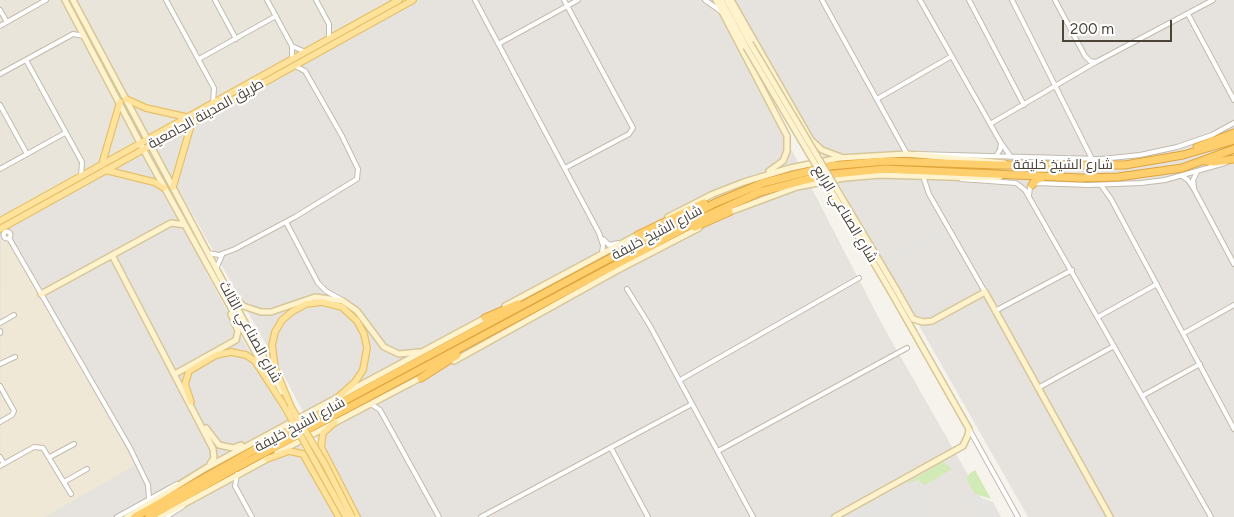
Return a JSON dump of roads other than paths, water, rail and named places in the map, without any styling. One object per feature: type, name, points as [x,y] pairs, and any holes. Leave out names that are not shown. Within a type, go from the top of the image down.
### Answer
[{"type":"highway","points":[[1183,155],[1194,148],[1220,139],[1234,131]]},
{"type":"highway","name":"شارع الشيخ خليفة","points":[[135,517],[544,294],[724,199],[780,178],[844,164],[907,160],[1015,165],[1110,166],[1183,155],[1234,140]]},
{"type":"highway","name":"شارع الشيخ خليفة","points":[[149,517],[232,470],[667,238],[742,199],[778,186],[824,176],[865,170],[908,169],[1081,178],[1131,176],[1170,170],[1205,161],[1233,150]]},
{"type":"highway","points":[[1205,161],[1234,160]]},
{"type":"highway","points":[[1032,186],[1036,180],[1048,176]]},
{"type":"highway","points":[[635,237],[705,203],[724,199]]},
{"type":"highway","points":[[667,238],[729,212]]},
{"type":"highway","points":[[485,318],[544,294]]},
{"type":"highway","points":[[421,378],[466,350],[477,340]]},
{"type":"main road","points":[[66,0],[72,8],[74,3]]},
{"type":"main road","points":[[66,0],[120,102],[143,152]]},
{"type":"main road","name":"طريق المدينة الجامعية","points":[[305,56],[329,38],[399,0]]},
{"type":"main road","name":"طريق المدينة الجامعية","points":[[2,234],[11,222],[102,168],[146,136],[154,135],[413,0]]},
{"type":"main road","points":[[716,0],[787,136],[787,151],[782,161],[776,167],[756,178]]},
{"type":"main road","name":"شارع الصناعي الرابع","points":[[721,0],[893,290],[970,429]]},
{"type":"main road","name":"شارع الصناعي الرابع","points":[[727,0],[748,45]]},
{"type":"main road","points":[[731,0],[811,140],[826,152],[846,157]]},
{"type":"main road","name":"شارع الصناعي الثالث","points":[[74,3],[270,373]]},
{"type":"main road","name":"طريق المدينة الجامعية","points":[[1,219],[93,169],[102,168],[152,148],[158,142],[268,80],[268,76],[291,63]]},
{"type":"main road","points":[[126,99],[146,108],[175,116],[188,117]]},
{"type":"main road","points":[[120,102],[102,168],[136,177],[164,188]]},
{"type":"main road","points":[[173,187],[185,140],[192,123]]},
{"type":"main road","points":[[154,135],[154,139],[158,142]]},
{"type":"main road","name":"شارع الصناعي الثالث","points":[[143,152],[270,373]]},
{"type":"main road","points":[[127,517],[255,440],[438,345],[712,194],[790,168],[846,157],[910,154],[1015,165]]},
{"type":"main road","points":[[160,517],[237,474],[421,378],[616,270],[729,212],[797,187],[824,181],[880,175],[988,178],[1012,174]]},
{"type":"main road","points":[[171,223],[177,210]]},
{"type":"main road","points":[[41,294],[171,223],[185,225]]},
{"type":"main road","points":[[112,255],[170,366],[212,438],[219,445],[233,448],[255,440]]},
{"type":"main road","points":[[225,288],[243,306],[261,312],[271,312],[314,297],[343,301],[357,310],[376,339],[389,350],[400,354],[412,354],[438,345]]},
{"type":"main road","name":"شارع الصناعي الرابع","points":[[893,290],[913,319],[932,321],[985,292]]},
{"type":"main road","points":[[985,292],[1110,517]]},
{"type":"main road","points":[[337,398],[358,379],[367,356],[366,341],[361,327],[342,307],[329,303],[315,303],[299,307],[287,315],[278,326],[273,338],[270,373],[283,404],[346,517]]},
{"type":"main road","points":[[176,376],[185,368],[236,340],[238,331],[230,306]]},
{"type":"main road","points":[[191,402],[186,387],[187,374],[195,366],[221,353],[235,352],[246,355],[255,361],[270,373],[326,466],[352,517]]},
{"type":"main road","points":[[170,366],[185,368]]},
{"type":"main road","points":[[176,376],[214,451],[213,460],[206,468]]},
{"type":"main road","points":[[335,422],[323,433],[320,447],[357,517]]},
{"type":"main road","points":[[835,517],[962,446],[970,429]]},
{"type":"main road","points":[[267,459],[289,451],[303,454],[339,517]]},
{"type":"street","points":[[0,26],[46,0]]},
{"type":"street","points":[[166,0],[214,88],[227,96]]},
{"type":"street","points":[[215,0],[236,39]]},
{"type":"street","points":[[208,253],[222,254],[286,222],[352,184],[358,176],[357,166],[342,136],[305,71],[305,56],[292,46],[268,0]]},
{"type":"street","points":[[316,0],[329,24],[329,38]]},
{"type":"street","points":[[475,0],[500,43],[598,233],[603,245],[602,254]]},
{"type":"street","points":[[564,0],[633,128],[629,134],[565,168]]},
{"type":"street","points":[[500,43],[578,0]]},
{"type":"street","points":[[705,0],[722,12]]},
{"type":"street","points":[[822,0],[910,154],[921,152],[1092,159],[1163,151],[1200,140],[1234,123]]},
{"type":"street","points":[[920,0],[1000,143],[1011,157]]},
{"type":"street","points":[[969,0],[1024,105]]},
{"type":"street","points":[[1012,0],[1057,86],[1085,148],[1092,159]]},
{"type":"street","points":[[1054,0],[1085,56],[1090,61],[1096,62]]},
{"type":"street","points":[[990,124],[1096,62],[1213,0]]},
{"type":"street","points":[[0,10],[7,22]]},
{"type":"street","points":[[1188,14],[1234,100]]},
{"type":"street","points":[[198,59],[276,16]]},
{"type":"street","points":[[73,34],[77,23]]},
{"type":"street","points":[[329,24],[342,31]]},
{"type":"street","points":[[0,74],[73,34],[84,36]]},
{"type":"street","points":[[292,46],[291,63],[305,71]]},
{"type":"street","points":[[877,99],[952,56]]},
{"type":"street","points":[[26,60],[82,162],[93,169]]},
{"type":"street","points":[[213,104],[214,88]]},
{"type":"street","points":[[0,105],[27,154]]},
{"type":"street","points":[[0,169],[65,133]]},
{"type":"street","points":[[996,156],[1000,150],[1000,143]]},
{"type":"street","points":[[1080,159],[1085,148]]},
{"type":"street","points":[[1029,196],[1032,186],[1039,183],[1117,184],[1180,176],[1234,160]]},
{"type":"street","points":[[80,176],[82,162]]},
{"type":"street","points":[[1194,189],[1193,180],[1197,172]]},
{"type":"street","points":[[923,176],[929,194],[985,292]]},
{"type":"street","points":[[1180,176],[1188,180],[1194,189],[1234,264]]},
{"type":"street","points":[[952,178],[1016,183],[1029,196],[1211,517]]},
{"type":"street","points":[[1111,198],[1112,191],[1117,184]]},
{"type":"street","points":[[1100,185],[1111,198],[1234,428]]},
{"type":"street","points":[[11,222],[9,238],[116,423],[148,485],[149,498]]},
{"type":"street","points":[[286,222],[318,283],[326,291],[343,301]]},
{"type":"street","points":[[2,234],[9,233]]},
{"type":"street","points":[[598,233],[610,245],[635,237]]},
{"type":"street","points":[[2,234],[9,238]]},
{"type":"street","points":[[216,269],[222,254]]},
{"type":"street","points":[[995,311],[1072,270]]},
{"type":"street","points":[[680,380],[860,278]]},
{"type":"street","points":[[1098,317],[1157,284]]},
{"type":"street","points":[[627,289],[680,380],[753,517]]},
{"type":"street","points":[[1184,333],[1234,305]]},
{"type":"street","points":[[0,323],[14,315]]},
{"type":"street","points":[[1038,388],[1114,346]]},
{"type":"street","points":[[718,452],[907,348]]},
{"type":"street","points":[[0,364],[15,357]]},
{"type":"street","points":[[1142,396],[1200,364]]},
{"type":"street","points":[[0,386],[14,411],[12,415],[0,422]]},
{"type":"street","points":[[380,410],[382,398]]},
{"type":"street","points":[[370,404],[380,410],[439,517]]},
{"type":"street","points":[[481,517],[692,404]]},
{"type":"street","points":[[970,429],[1018,517]]},
{"type":"street","points":[[50,458],[74,444]]},
{"type":"street","points":[[0,457],[2,465],[36,446],[45,450],[71,494]]},
{"type":"street","points":[[612,448],[648,517]]},
{"type":"street","points":[[64,482],[87,469]]},
{"type":"street","points":[[237,474],[235,486],[252,517]]},
{"type":"street","points":[[117,517],[160,492],[182,483]]},
{"type":"street","points":[[223,483],[235,486]]},
{"type":"street","points":[[148,485],[160,492]]},
{"type":"street","points":[[166,517],[173,515],[184,504]]}]
